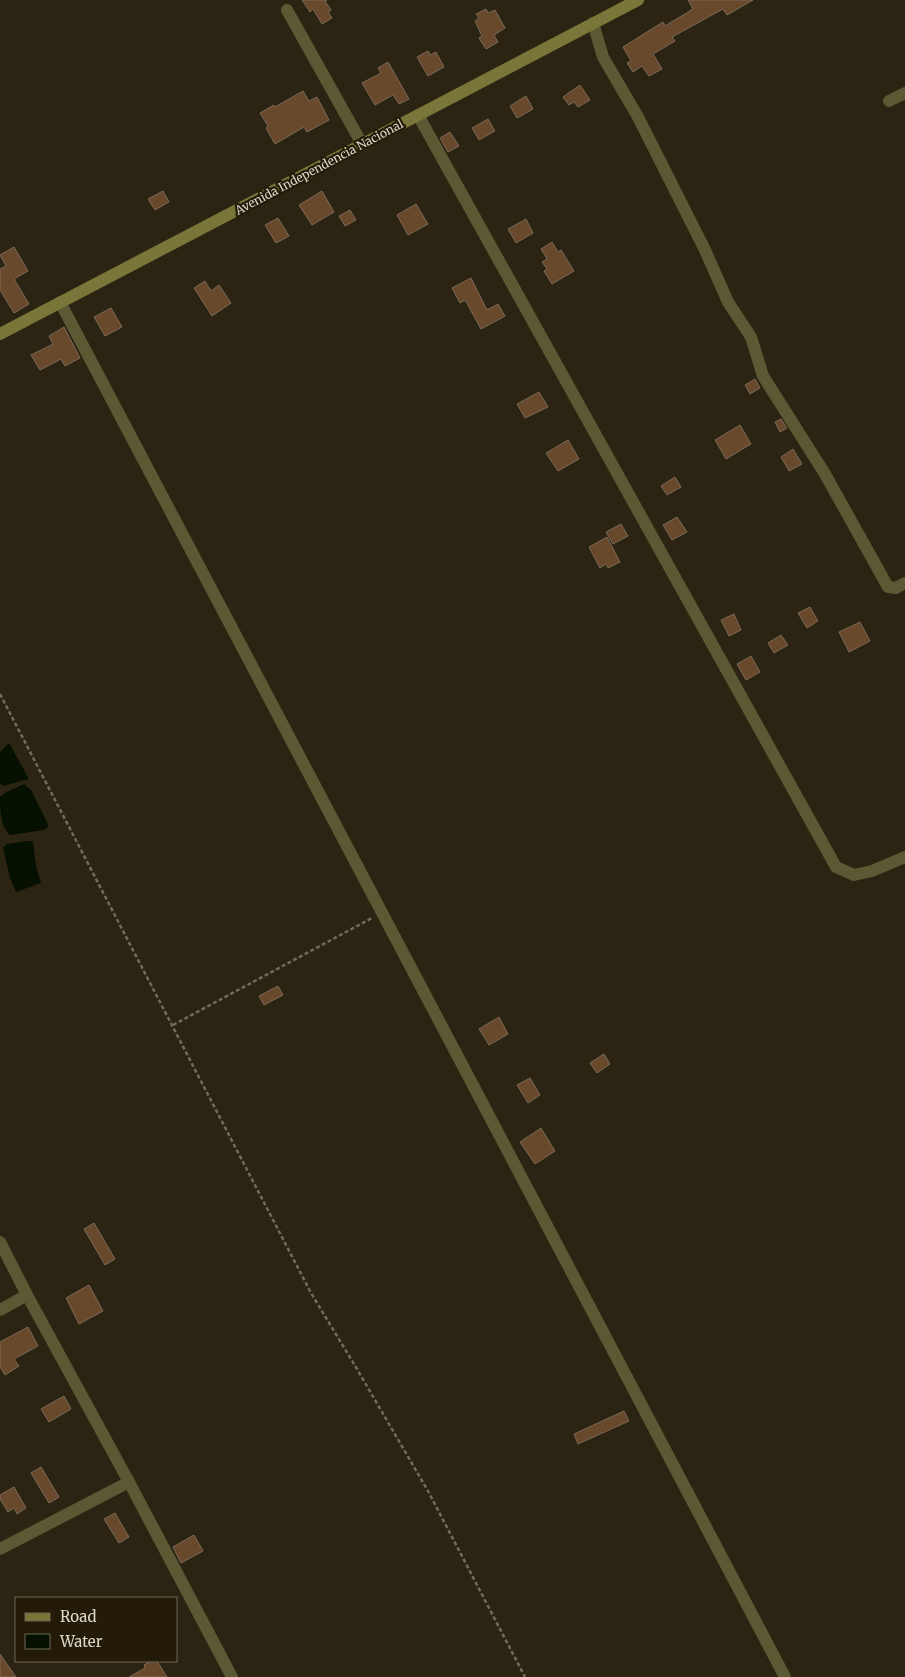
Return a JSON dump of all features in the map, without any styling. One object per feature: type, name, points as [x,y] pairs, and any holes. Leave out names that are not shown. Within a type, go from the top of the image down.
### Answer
[{"type":"main road","name":"Avenida Independencia Nacional","points":[[0,334],[638,0]]},
{"type":"street","points":[[287,10],[362,144]]},
{"type":"street","points":[[593,23],[604,56],[638,117],[705,250],[728,302],[751,337],[763,376],[825,474],[888,587],[896,588],[905,583]]},
{"type":"street","points":[[889,101],[905,93]]},
{"type":"street","points":[[418,115],[836,867],[854,875],[872,871],[905,856]]},
{"type":"street","points":[[60,302],[785,1677]]},
{"type":"street","points":[[0,1242],[27,1295],[130,1482],[229,1676]]},
{"type":"street","points":[[0,1310],[27,1295]]},
{"type":"street","points":[[0,1549],[130,1482]]},
{"type":"path","points":[[0,694],[310,1294],[357,1369],[428,1491],[525,1677]]},
{"type":"path","points":[[172,1026],[382,912]]},
{"type":"water","points":[[9,743],[29,779],[3,786],[0,783],[0,752]]},
{"type":"water","points":[[24,784],[31,790],[48,827],[44,830],[10,835],[2,822],[0,797]]},
{"type":"water","points":[[33,841],[36,866],[41,883],[16,892],[10,878],[3,848],[7,844]]},
{"type":"building","points":[[302,0],[327,0],[325,1],[331,10],[328,12],[332,18],[322,24],[313,9],[310,12]]},
{"type":"building","points":[[688,0],[753,0],[727,15],[723,9],[672,37],[675,41],[653,54],[662,69],[649,76],[642,66],[633,72],[627,63],[631,61],[623,47],[663,22],[665,26],[693,9]]},
{"type":"building","points":[[486,9],[488,13],[495,10],[505,28],[494,35],[498,42],[486,49],[479,38],[482,36],[475,21],[479,18],[476,14]]},
{"type":"building","points":[[428,51],[430,55],[436,52],[444,67],[428,76],[417,57]]},
{"type":"building","points":[[388,62],[409,99],[399,104],[393,95],[375,105],[362,83],[381,73],[378,68]]},
{"type":"building","points":[[580,85],[590,100],[578,107],[574,102],[569,105],[563,97]]},
{"type":"building","points":[[303,91],[309,101],[317,97],[329,120],[307,132],[304,127],[275,144],[266,128],[268,126],[260,113]]},
{"type":"building","points":[[526,96],[533,109],[517,118],[510,106]]},
{"type":"building","points":[[488,119],[495,131],[479,140],[472,128]]},
{"type":"building","points":[[450,132],[459,146],[448,152],[440,138]]},
{"type":"building","points":[[163,191],[169,202],[155,210],[148,199]]},
{"type":"building","points":[[322,191],[334,212],[312,225],[299,205]]},
{"type":"building","points":[[416,204],[428,224],[408,235],[397,215]]},
{"type":"building","points":[[350,210],[356,220],[345,226],[339,216]]},
{"type":"building","points":[[278,218],[289,236],[276,243],[265,225]]},
{"type":"building","points":[[526,219],[533,233],[516,243],[508,229]]},
{"type":"building","points":[[552,242],[558,252],[561,250],[574,271],[552,284],[544,271],[547,269],[542,262],[547,259],[541,249]]},
{"type":"building","points":[[14,247],[28,271],[14,279],[29,304],[14,313],[0,290],[0,269],[6,266],[0,255]]},
{"type":"building","points":[[471,278],[487,310],[498,304],[505,316],[481,329],[465,300],[460,303],[452,288]]},
{"type":"building","points":[[205,281],[211,291],[219,285],[231,303],[212,316],[194,288]]},
{"type":"building","points":[[111,308],[122,327],[105,336],[94,317]]},
{"type":"building","points":[[64,327],[80,358],[65,366],[61,359],[40,370],[31,355],[53,344],[49,336]]},
{"type":"building","points":[[755,379],[760,388],[750,394],[745,385]]},
{"type":"building","points":[[539,392],[548,407],[525,418],[517,404]]},
{"type":"building","points":[[781,419],[787,428],[780,432],[775,422]]},
{"type":"building","points":[[740,425],[751,444],[726,459],[715,440]]},
{"type":"building","points":[[568,440],[579,459],[558,471],[546,453]]},
{"type":"building","points":[[793,449],[802,464],[789,471],[781,457]]},
{"type":"building","points":[[675,477],[681,487],[667,495],[661,486]]},
{"type":"building","points":[[677,517],[687,532],[672,540],[663,525]]},
{"type":"building","points":[[621,524],[628,536],[613,544],[606,532]]},
{"type":"building","points":[[607,537],[620,562],[608,568],[606,564],[600,568],[589,547]]},
{"type":"building","points":[[810,607],[818,621],[807,628],[798,613]]},
{"type":"building","points":[[734,614],[741,630],[729,636],[721,620]]},
{"type":"building","points":[[860,622],[870,641],[849,652],[839,632]]},
{"type":"building","points":[[781,635],[788,645],[774,653],[768,643]]},
{"type":"building","points":[[751,656],[760,672],[746,680],[737,664]]},
{"type":"building","points":[[278,986],[283,995],[264,1005],[259,996]]},
{"type":"building","points":[[499,1017],[508,1034],[489,1045],[479,1029]]},
{"type":"building","points":[[604,1054],[610,1064],[597,1073],[590,1063]]},
{"type":"building","points":[[530,1078],[540,1095],[528,1103],[517,1085]]},
{"type":"building","points":[[541,1128],[555,1151],[535,1164],[520,1142]]},
{"type":"building","points":[[94,1223],[115,1259],[105,1265],[84,1229]]},
{"type":"building","points":[[89,1285],[103,1311],[79,1324],[66,1298]]},
{"type":"building","points":[[28,1327],[38,1346],[14,1359],[19,1366],[5,1375],[0,1367],[0,1342]]},
{"type":"building","points":[[64,1396],[71,1409],[49,1422],[41,1409]]},
{"type":"building","points":[[624,1411],[629,1421],[578,1444],[574,1434]]},
{"type":"building","points":[[41,1467],[59,1497],[49,1503],[31,1473]]},
{"type":"building","points":[[14,1487],[26,1508],[17,1514],[14,1508],[8,1512],[0,1499],[0,1495]]},
{"type":"building","points":[[115,1513],[129,1537],[119,1543],[104,1519]]},
{"type":"building","points":[[194,1535],[203,1551],[181,1563],[173,1547]]},
{"type":"building","points":[[0,1654],[16,1677],[0,1677]]},
{"type":"building","points":[[149,1662],[158,1662],[167,1677],[129,1677],[145,1668],[144,1665]]}]
